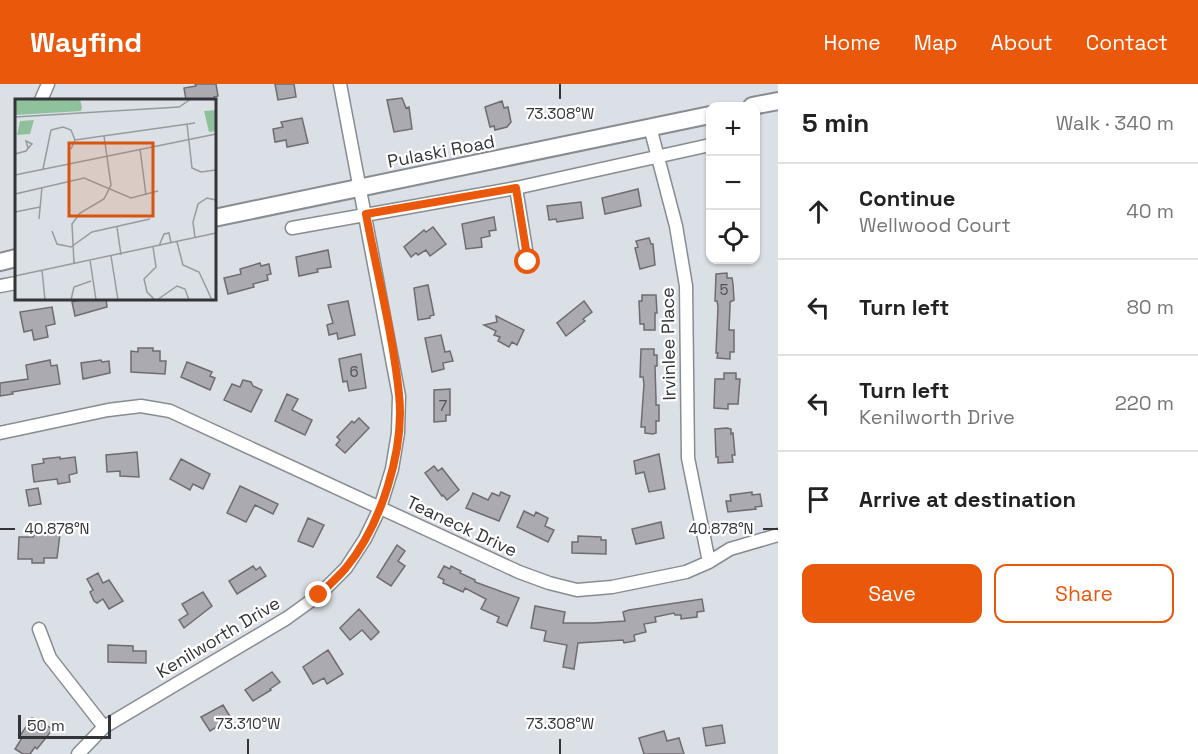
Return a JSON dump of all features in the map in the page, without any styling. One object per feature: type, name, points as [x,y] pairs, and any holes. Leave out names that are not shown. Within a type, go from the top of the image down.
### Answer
[{"type":"main road","points":[[760,105],[778,102]]},
{"type":"main road","name":"Pulaski Road","points":[[216,218],[706,116]]},
{"type":"main road","points":[[0,262],[15,258]]},
{"type":"street","points":[[41,99],[48,84]]},
{"type":"street","name":"Kenilworth Drive","points":[[78,754],[104,727],[277,624],[319,595],[346,568],[365,539],[380,508],[392,469],[398,433],[399,396],[340,84]]},
{"type":"street","name":"Irvinlee Place","points":[[650,128],[676,226],[686,286],[688,458],[709,562]]},
{"type":"street","points":[[292,228],[516,188],[706,146]]},
{"type":"street","points":[[516,188],[528,262]]},
{"type":"street","points":[[0,286],[15,283]]},
{"type":"street","name":"Teaneck Drive","points":[[0,433],[108,410],[141,406],[170,411],[519,572],[577,590],[612,587],[686,572],[730,549],[778,535]]},
{"type":"street","points":[[39,629],[50,658],[104,727]]},
{"type":"building","points":[[195,84],[216,84],[218,96],[214,97],[215,99],[186,99],[184,88],[196,86]]},
{"type":"building","points":[[275,84],[294,84],[296,97],[278,100]]},
{"type":"building","points":[[402,98],[406,108],[409,107],[412,129],[394,132],[387,100]]},
{"type":"building","points":[[502,101],[504,108],[508,107],[511,122],[507,127],[495,130],[494,126],[490,127],[485,107]]},
{"type":"building","points":[[302,118],[308,143],[287,147],[286,140],[275,142],[273,129],[283,127],[281,122]]},
{"type":"building","points":[[638,189],[641,206],[605,214],[602,198]]},
{"type":"building","points":[[581,202],[583,218],[557,222],[556,219],[549,220],[547,206]]},
{"type":"building","points":[[494,217],[496,230],[489,231],[490,236],[481,238],[482,247],[466,249],[462,224]]},
{"type":"building","points":[[433,227],[446,244],[430,256],[426,250],[411,257],[404,247],[424,230],[426,232]]},
{"type":"building","points":[[649,238],[653,244],[655,265],[640,269],[635,248],[638,247],[636,241]]},
{"type":"building","points":[[328,250],[331,267],[317,269],[318,272],[299,276],[296,257]]},
{"type":"building","points":[[260,263],[261,266],[269,264],[271,274],[267,275],[268,280],[253,284],[254,287],[228,294],[224,278],[241,274],[240,269]]},
{"type":"building","points":[[727,273],[727,278],[732,278],[734,300],[730,302],[729,330],[734,330],[734,352],[730,352],[730,359],[717,358],[718,353],[716,353],[718,307],[715,301],[716,274]]},
{"type":"building","points":[[428,285],[434,315],[418,320],[414,288]]},
{"type":"building","points":[[642,295],[656,295],[655,330],[644,330],[644,324],[640,324],[639,301],[642,301]]},
{"type":"building","points":[[106,300],[107,307],[75,316],[72,302]]},
{"type":"building","points":[[348,301],[355,335],[338,339],[337,333],[329,335],[327,325],[333,323],[328,305]]},
{"type":"building","points":[[584,301],[592,312],[583,319],[585,321],[566,336],[557,323]]},
{"type":"building","points":[[52,307],[55,324],[46,326],[48,337],[34,340],[32,330],[24,332],[20,312]]},
{"type":"building","points":[[496,316],[524,330],[517,345],[512,342],[509,347],[498,341],[500,337],[494,335],[496,331],[484,325],[497,322]]},
{"type":"building","points":[[441,335],[445,352],[450,351],[453,361],[443,363],[444,369],[432,372],[425,338]]},
{"type":"building","points":[[138,348],[153,348],[153,351],[160,351],[160,361],[166,361],[165,374],[131,372],[131,351],[138,352]]},
{"type":"building","points":[[641,349],[654,349],[654,355],[657,355],[656,405],[659,405],[659,421],[656,421],[656,433],[653,434],[645,433],[645,427],[641,427],[644,384],[643,377],[640,377]]},
{"type":"building","points":[[361,354],[366,388],[349,391],[347,381],[343,382],[339,359]]},
{"type":"building","points":[[50,360],[51,366],[57,365],[60,384],[0,396],[0,383],[28,379],[26,365]]},
{"type":"building","points":[[101,360],[102,362],[109,361],[110,373],[83,379],[81,363]]},
{"type":"building","points":[[187,362],[212,372],[210,376],[215,378],[210,390],[181,377]]},
{"type":"building","points":[[724,373],[736,373],[736,379],[740,379],[738,404],[728,404],[728,409],[714,408],[715,379],[724,379]]},
{"type":"building","points":[[243,380],[251,382],[253,386],[262,390],[251,412],[224,400],[232,384],[240,387]]},
{"type":"building","points":[[450,389],[450,415],[446,415],[446,421],[434,422],[434,390]]},
{"type":"building","points":[[287,394],[298,399],[292,410],[312,420],[305,435],[275,421]]},
{"type":"building","points":[[359,418],[369,428],[345,453],[336,445],[340,440],[337,437],[352,421],[354,423]]},
{"type":"building","points":[[715,429],[731,429],[731,434],[733,433],[735,455],[732,455],[733,462],[718,463]]},
{"type":"building","points":[[137,452],[139,477],[120,476],[120,471],[107,472],[106,455]]},
{"type":"building","points":[[659,454],[665,489],[649,492],[644,472],[636,474],[634,461]]},
{"type":"building","points":[[60,457],[60,459],[75,457],[77,473],[69,475],[70,482],[58,484],[57,479],[34,482],[32,465],[44,463],[43,459]]},
{"type":"building","points":[[181,459],[210,474],[203,489],[193,484],[190,490],[170,479]]},
{"type":"building","points":[[434,466],[438,471],[442,468],[459,490],[447,500],[425,473]]},
{"type":"building","points":[[240,486],[278,504],[273,514],[255,505],[246,522],[227,513]]},
{"type":"building","points":[[38,488],[41,504],[29,506],[26,490]]},
{"type":"building","points":[[501,492],[510,496],[499,521],[466,508],[473,493],[488,500],[492,493],[499,496]]},
{"type":"building","points":[[752,492],[752,495],[760,494],[762,506],[755,507],[756,509],[728,512],[726,501],[731,501],[730,495]]},
{"type":"building","points":[[524,511],[534,516],[536,512],[548,518],[545,526],[554,530],[548,542],[517,527]]},
{"type":"building","points":[[308,518],[324,525],[313,547],[298,541]]},
{"type":"building","points":[[661,522],[664,538],[636,544],[632,529]]},
{"type":"building","points":[[35,533],[60,534],[57,558],[44,558],[44,563],[32,563],[32,559],[18,559],[19,537],[33,537]]},
{"type":"building","points":[[578,536],[601,537],[601,540],[606,540],[606,554],[572,553],[572,542],[578,542]]},
{"type":"building","points":[[397,545],[405,551],[398,561],[405,566],[391,586],[377,577]]},
{"type":"building","points":[[253,566],[256,570],[260,567],[266,576],[237,594],[229,581]]},
{"type":"building","points":[[444,566],[450,569],[451,566],[475,582],[519,598],[507,626],[497,622],[499,617],[481,609],[486,599],[465,588],[463,592],[443,583],[444,580],[438,577]]},
{"type":"building","points":[[98,573],[103,583],[109,580],[123,601],[109,609],[103,599],[97,603],[94,601],[90,592],[93,590],[87,579]]},
{"type":"building","points":[[203,592],[212,606],[184,628],[179,620],[188,614],[182,604]]},
{"type":"building","points":[[702,599],[704,611],[697,612],[697,617],[681,619],[681,615],[674,613],[655,617],[656,622],[644,624],[646,632],[634,635],[635,641],[578,643],[574,669],[563,667],[567,645],[544,641],[546,631],[531,628],[535,606],[565,612],[563,623],[594,623],[625,621],[623,612],[629,610]]},
{"type":"building","points":[[359,609],[379,632],[371,640],[362,630],[350,640],[340,628]]},
{"type":"building","points":[[108,645],[133,646],[133,651],[146,651],[146,663],[108,662]]},
{"type":"building","points":[[328,650],[343,674],[327,684],[324,678],[313,684],[303,667]]},
{"type":"building","points":[[272,672],[280,682],[253,701],[245,690]]},
{"type":"building","points":[[223,705],[231,718],[210,731],[201,717]]},
{"type":"building","points":[[32,718],[53,729],[37,749],[35,747],[30,754],[23,754],[15,749],[22,738],[19,737]]},
{"type":"building","points":[[722,725],[725,743],[706,746],[703,728]]},
{"type":"building","points":[[664,731],[667,741],[679,738],[684,754],[644,754],[639,738]]},
{"type":"route","points":[[319,595],[346,568],[365,539],[380,508],[392,469],[398,433],[399,396],[366,214],[516,188],[528,262]]}]
